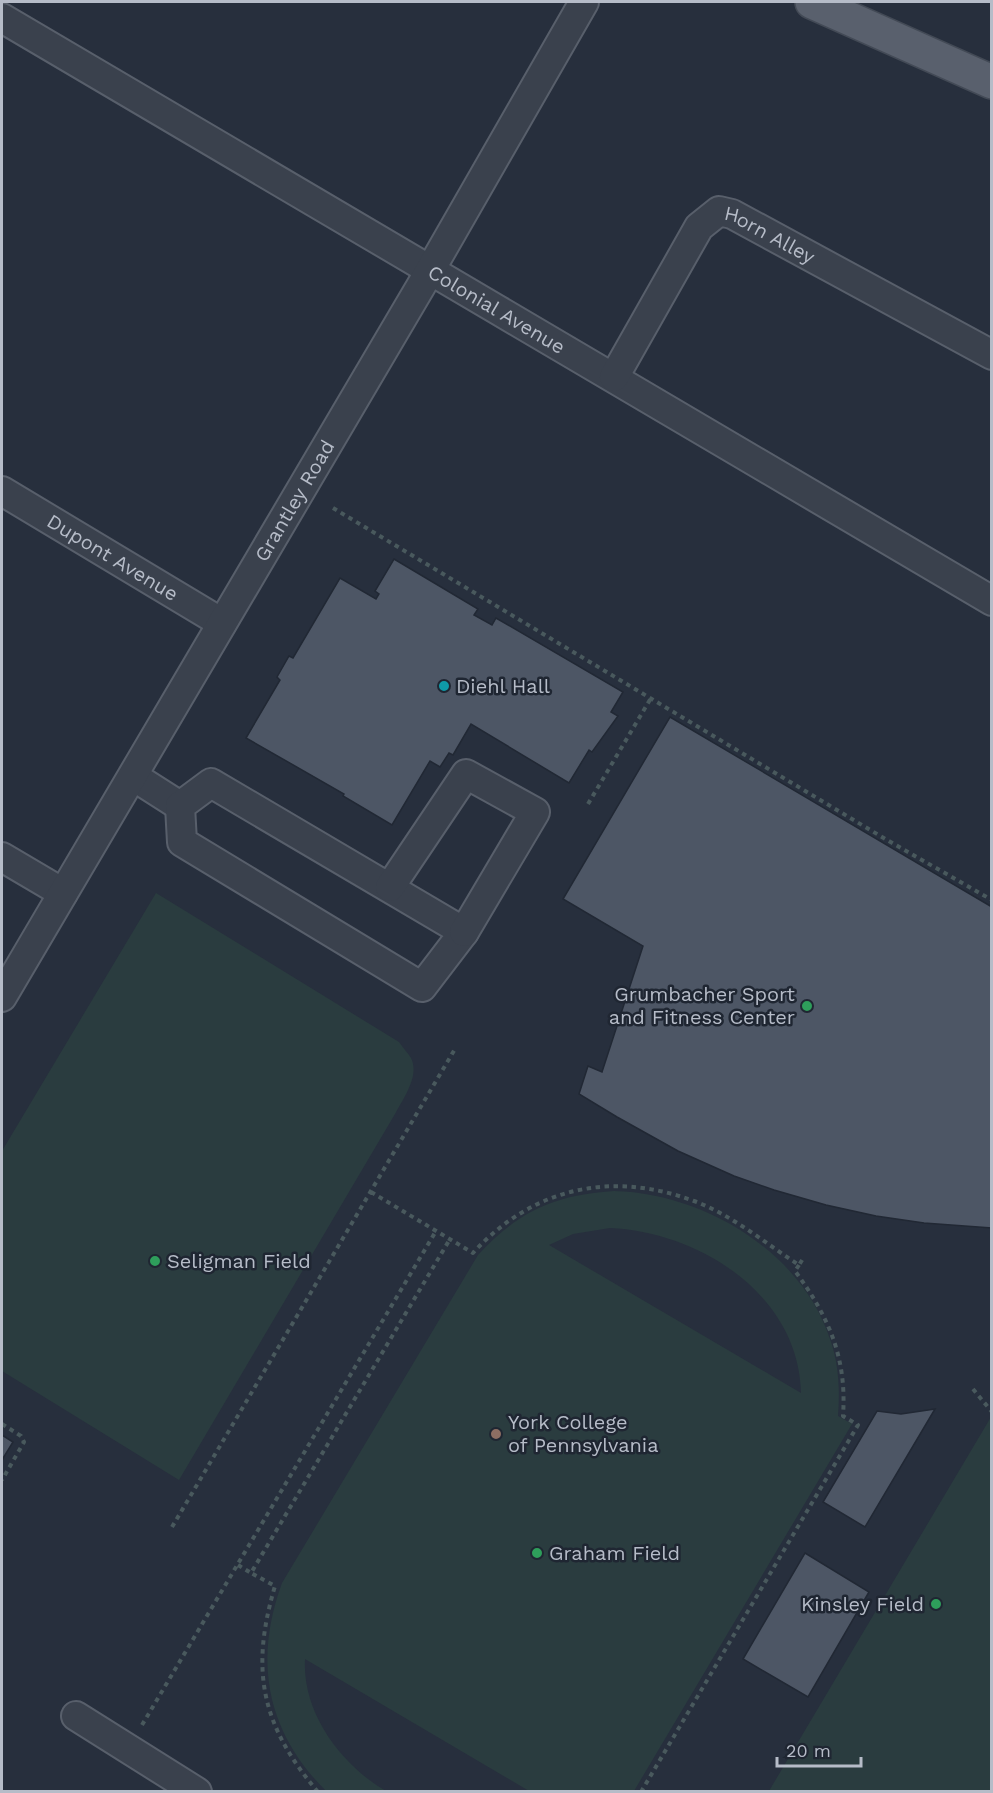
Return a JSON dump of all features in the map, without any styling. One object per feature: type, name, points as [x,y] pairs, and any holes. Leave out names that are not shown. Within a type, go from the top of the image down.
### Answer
[{"type":"main road","points":[[812,2],[992,82]]},
{"type":"street","name":"Grantley Road","points":[[2,997],[430,271],[584,2]]},
{"type":"street","name":"Colonial Avenue","points":[[2,18],[992,601]]},
{"type":"street","name":"Horn Alley","points":[[614,377],[699,227],[719,211],[732,214],[992,355]]},
{"type":"street","name":"Dupont Avenue","points":[[2,491],[222,623]]},
{"type":"street","points":[[180,806],[182,843],[422,987],[464,932],[535,812],[466,774],[390,887]]},
{"type":"street","points":[[133,777],[180,806]]},
{"type":"street","points":[[180,806],[211,783],[464,932]]},
{"type":"street","points":[[2,857],[63,893]]},
{"type":"street","points":[[76,1716],[197,1791]]},
{"type":"path","points":[[333,508],[887,840],[992,900]]},
{"type":"path","points":[[588,804],[651,698]]},
{"type":"path","points":[[172,1527],[455,1049]]},
{"type":"path","points":[[371,1192],[473,1253],[502,1224],[541,1201],[594,1186],[630,1186],[695,1201],[734,1222],[799,1265]]},
{"type":"path","points":[[128,1748],[436,1231]]},
{"type":"path","points":[[251,1573],[450,1239]]},
{"type":"path","points":[[641,1791],[858,1425],[843,1416],[843,1385],[837,1346],[815,1300],[795,1271],[804,1257]]},
{"type":"path","points":[[973,1389],[992,1412]]},
{"type":"path","points":[[2,1424],[21,1436],[24,1442],[2,1480]]},
{"type":"path","points":[[238,1565],[275,1586],[265,1622],[261,1663],[262,1680],[271,1716],[286,1749],[318,1791]]},
{"type":"shaded area","name":"Seligman Field","points":[[156,893],[399,1042],[411,1058],[413,1065],[412,1080],[402,1101],[179,1480],[2,1371],[2,1151]]},
{"type":"shaded area","name":"Graham Field","points":[[614,1191],[648,1194],[681,1203],[714,1216],[744,1233],[772,1254],[797,1279],[816,1307],[830,1339],[837,1367],[838,1416],[852,1424],[634,1791],[529,1791],[305,1659],[310,1699],[317,1718],[328,1736],[354,1767],[386,1791],[326,1791],[290,1745],[271,1694],[268,1641],[273,1612],[282,1583],[478,1255],[523,1216],[555,1201]],"holes":[[[610,1228],[644,1232],[678,1242],[709,1256],[738,1275],[763,1299],[783,1326],[796,1358],[801,1393],[549,1245],[573,1234]]]},
{"type":"shaded area","name":"Kinsley Field","points":[[991,1417],[991,1791],[769,1791]]},
{"type":"building","name":"Diehl Hall","points":[[394,559],[478,609],[474,615],[492,625],[496,618],[623,692],[611,712],[618,716],[592,752],[589,750],[569,783],[471,724],[453,755],[449,753],[440,767],[430,761],[392,825],[343,796],[344,794],[246,738],[280,680],[277,677],[289,656],[293,658],[340,578],[376,599],[379,594],[375,591]]},
{"type":"building","name":"Grumbacher Sport and Fitness Center","points":[[670,717],[992,907],[992,1228],[924,1223],[876,1216],[774,1190],[734,1176],[678,1151],[579,1094],[588,1066],[602,1072],[643,946],[563,899]]},
{"type":"building","points":[[935,1409],[865,1527],[823,1502],[877,1411],[901,1414]]},
{"type":"building","points":[[2,1435],[13,1442],[2,1460]]},
{"type":"building","points":[[805,1553],[869,1592],[808,1697],[743,1659]]},
{"type":"place","name":"Diehl Hall","points":[[444,686]]},
{"type":"place","name":"Grumbacher Sport and Fitness Center","points":[[807,1006]]},
{"type":"place","name":"Seligman Field","points":[[155,1261]]},
{"type":"place","name":"York College of Pennsylvania","points":[[496,1434]]},
{"type":"place","name":"Graham Field","points":[[537,1553]]},
{"type":"place","name":"Kinsley Field","points":[[936,1604]]}]
